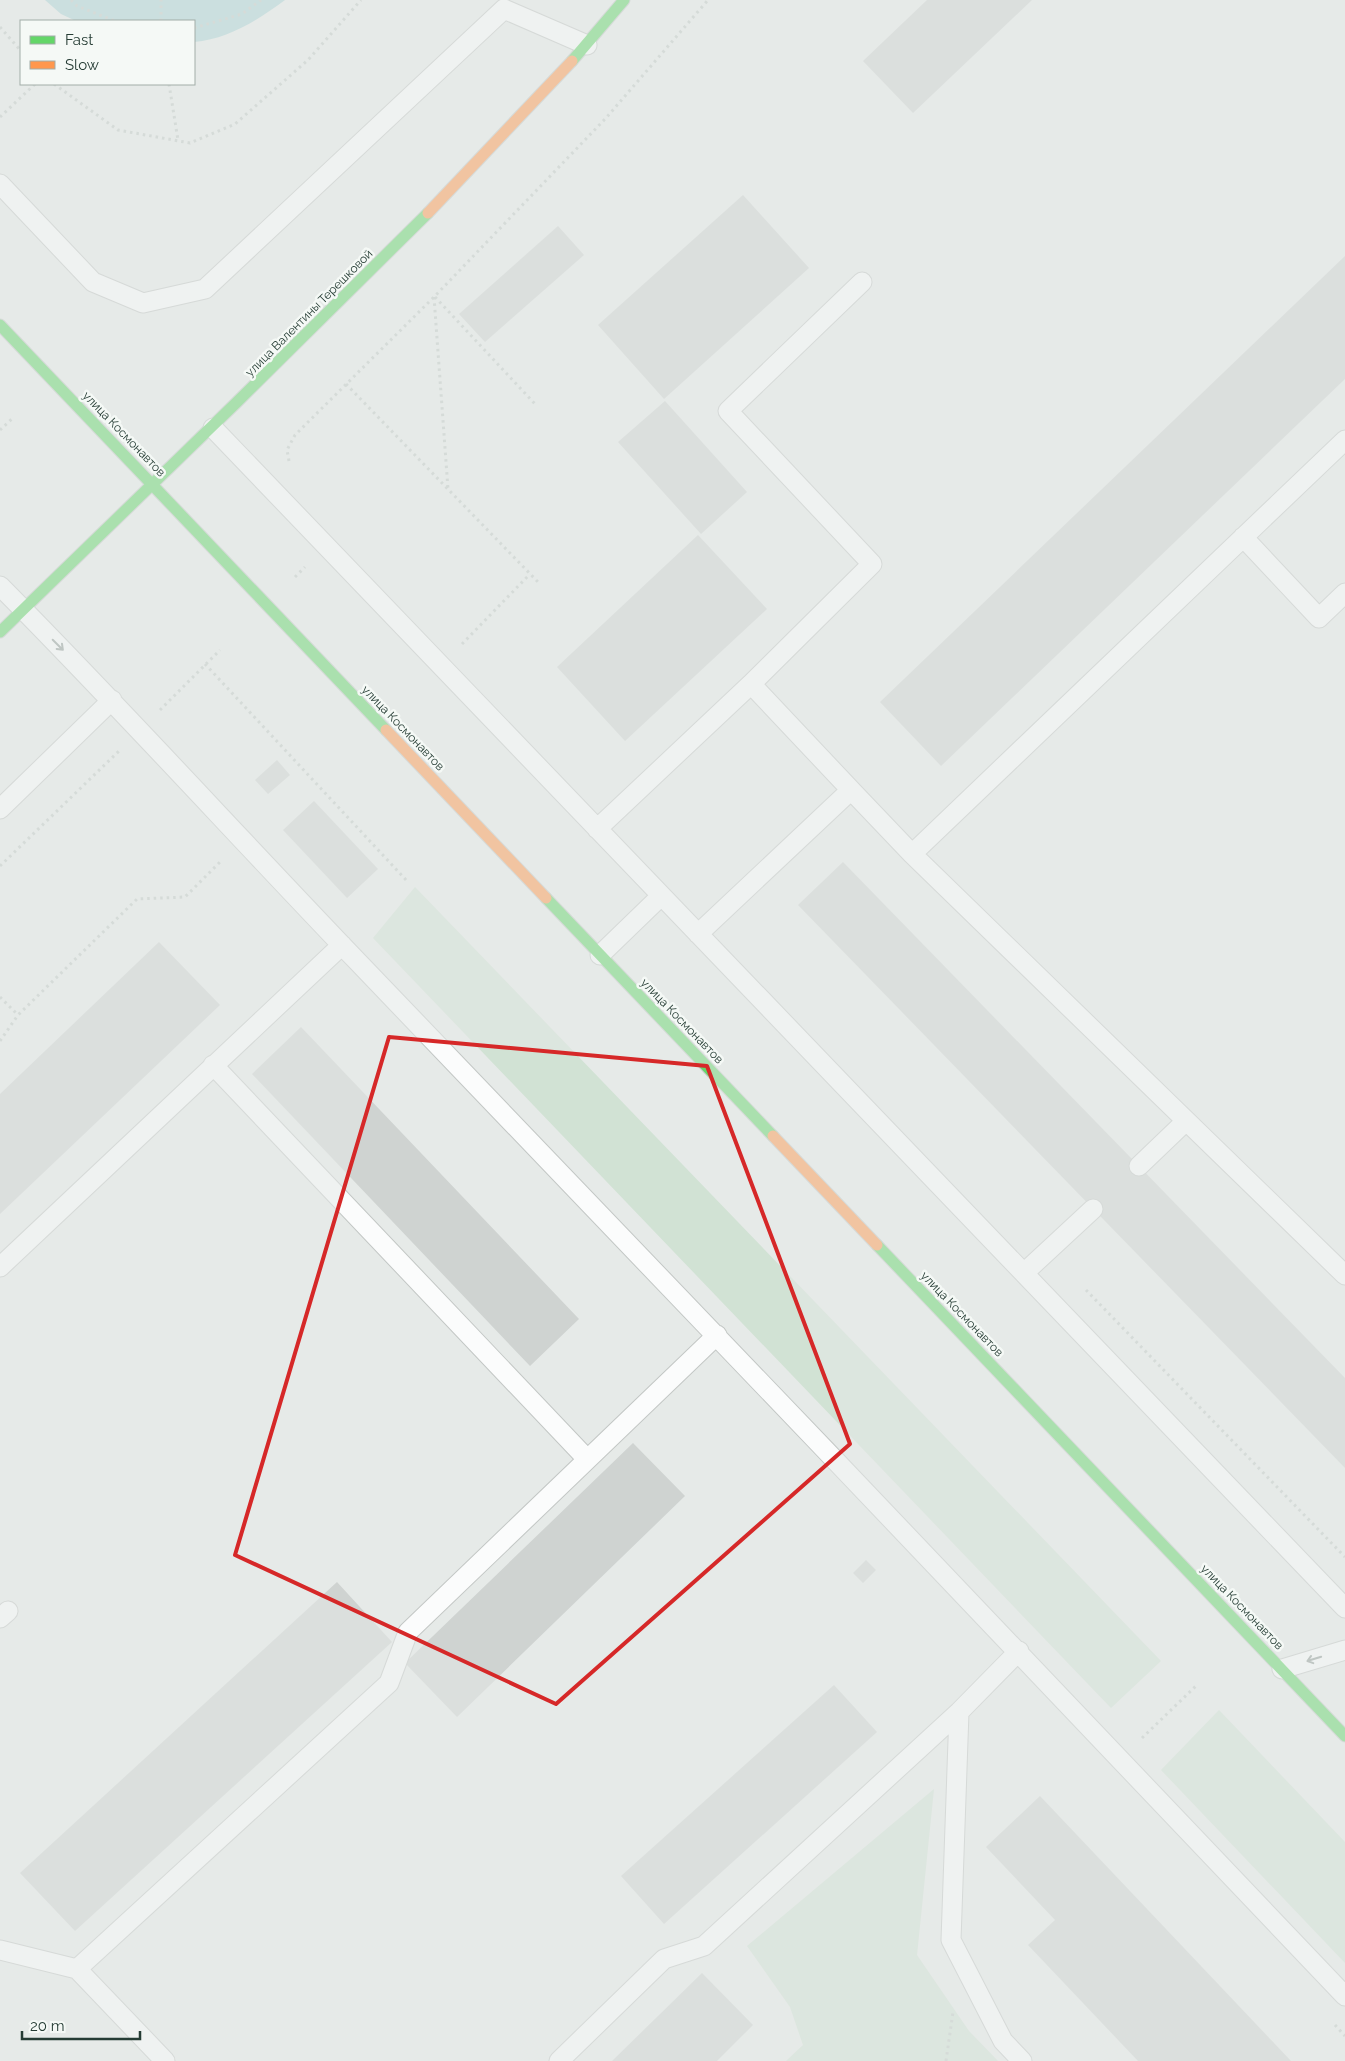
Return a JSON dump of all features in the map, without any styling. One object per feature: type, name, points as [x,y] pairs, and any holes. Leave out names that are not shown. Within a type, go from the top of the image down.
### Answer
[{"type":"main road","name":"улица Валентины Терешковой","points":[[0,632],[154,486],[452,189],[587,45],[624,0]]},
{"type":"main road","name":"улица Космонавтов","points":[[0,325],[1345,1735]]},
{"type":"lane","points":[[0,184],[93,282],[143,302],[204,289],[504,9],[587,45]]},
{"type":"lane","points":[[598,828],[751,684],[872,564],[728,411],[862,282]]},
{"type":"lane","points":[[213,428],[1345,1608]]},
{"type":"lane","points":[[912,854],[1345,440]]},
{"type":"lane","points":[[1243,537],[1320,618],[1345,594]]},
{"type":"lane","points":[[0,586],[141,729],[342,945],[1019,1651],[1345,1996]]},
{"type":"lane","points":[[751,684],[912,854],[1345,1275]]},
{"type":"lane","points":[[0,808],[112,700]]},
{"type":"lane","points":[[698,934],[851,790]]},
{"type":"lane","points":[[600,955],[661,896]]},
{"type":"lane","points":[[0,1267],[213,1064],[342,945]]},
{"type":"lane","points":[[213,1064],[587,1459]]},
{"type":"lane","points":[[1139,1166],[1186,1121]]},
{"type":"lane","points":[[1024,1273],[1093,1209]]},
{"type":"lane","points":[[77,1969],[389,1683],[408,1632],[717,1335]]},
{"type":"lane","points":[[1282,1669],[1345,1650]]},
{"type":"lane","points":[[559,2061],[664,1959],[704,1946],[959,1712],[1019,1651]]},
{"type":"lane","points":[[959,1712],[951,1940],[1003,2041],[1022,2061]]},
{"type":"lane","points":[[0,1950],[77,1969],[165,2061]]},
{"type":"path","points":[[71,0],[78,6],[113,20]]},
{"type":"path","points":[[160,20],[161,0]]},
{"type":"path","points":[[195,28],[242,14],[261,0]]},
{"type":"path","points":[[55,85],[118,130],[190,143],[235,124],[308,60],[361,0]]},
{"type":"path","points":[[290,467],[287,450],[294,435],[434,297],[606,118],[706,1]]},
{"type":"path","points":[[0,27],[20,50]]},
{"type":"path","points":[[0,117],[35,85]]},
{"type":"path","points":[[169,85],[178,140]]},
{"type":"path","points":[[434,297],[535,404]]},
{"type":"path","points":[[434,297],[448,489]]},
{"type":"path","points":[[346,384],[538,582]]},
{"type":"path","points":[[0,430],[14,417]]},
{"type":"path","points":[[466,653],[460,646],[530,574]]},
{"type":"path","points":[[0,866],[220,650]]},
{"type":"path","points":[[206,664],[408,881]]},
{"type":"path","points":[[0,1041],[18,1015],[137,900],[185,897],[223,859]]},
{"type":"path","points":[[0,997],[18,1015]]},
{"type":"path","points":[[1082,1286],[1345,1557]]},
{"type":"path","points":[[1142,1738],[1198,1684]]},
{"type":"highlighted area","points":[[389,1037],[707,1066],[850,1444],[556,1704],[235,1555]]},
{"type":"green space","points":[[415,887],[1161,1661],[1111,1708],[373,938]]},
{"type":"green space","points":[[1219,1710],[1345,1842],[1345,1963],[1161,1770]]},
{"type":"green space","points":[[934,1789],[917,1955],[969,2031],[998,2061],[786,2061],[803,2045],[790,2007],[747,1946]]},
{"type":"water","points":[[45,0],[285,0],[264,15],[231,33],[195,42],[195,20],[74,20],[61,14]]},
{"type":"building","points":[[927,0],[1032,0],[913,113],[863,61]]},
{"type":"building","points":[[743,195],[809,268],[664,399],[598,325]]},
{"type":"building","points":[[558,226],[584,255],[485,342],[459,314]]},
{"type":"building","points":[[1345,256],[1345,379],[941,766],[880,702]]},
{"type":"building","points":[[665,401],[747,492],[701,534],[618,442]]},
{"type":"building","points":[[698,535],[767,609],[625,741],[557,667]]},
{"type":"building","points":[[277,760],[290,775],[268,794],[255,780]]},
{"type":"building","points":[[314,801],[378,869],[347,898],[283,830]]},
{"type":"building","points":[[843,862],[1345,1378],[1345,1468],[798,905]]},
{"type":"building","points":[[159,942],[220,1005],[0,1214],[0,1094]]},
{"type":"building","points":[[301,1027],[579,1319],[530,1366],[252,1074]]},
{"type":"building","points":[[633,1443],[685,1496],[457,1717],[405,1663]]},
{"type":"building","points":[[866,1560],[876,1570],[863,1583],[853,1573]]},
{"type":"building","points":[[337,1582],[392,1642],[75,1931],[20,1873]]},
{"type":"building","points":[[834,1685],[877,1732],[664,1924],[621,1876]]},
{"type":"building","points":[[1040,1796],[1291,2061],[1138,2061],[1028,1945],[1055,1920],[986,1847]]},
{"type":"building","points":[[702,1973],[753,2025],[717,2061],[612,2061]]},
{"type":"traffic: fast","points":[[572,61],[624,0]]},
{"type":"traffic: fast","points":[[0,632],[428,213]]},
{"type":"traffic: fast","points":[[0,325],[386,730]]},
{"type":"traffic: fast","points":[[546,898],[773,1136]]},
{"type":"traffic: fast","points":[[877,1245],[1345,1736]]},
{"type":"traffic: slow","points":[[428,213],[572,61]]},
{"type":"traffic: slow","points":[[386,730],[546,898]]},
{"type":"traffic: slow","points":[[773,1136],[877,1245]]}]
